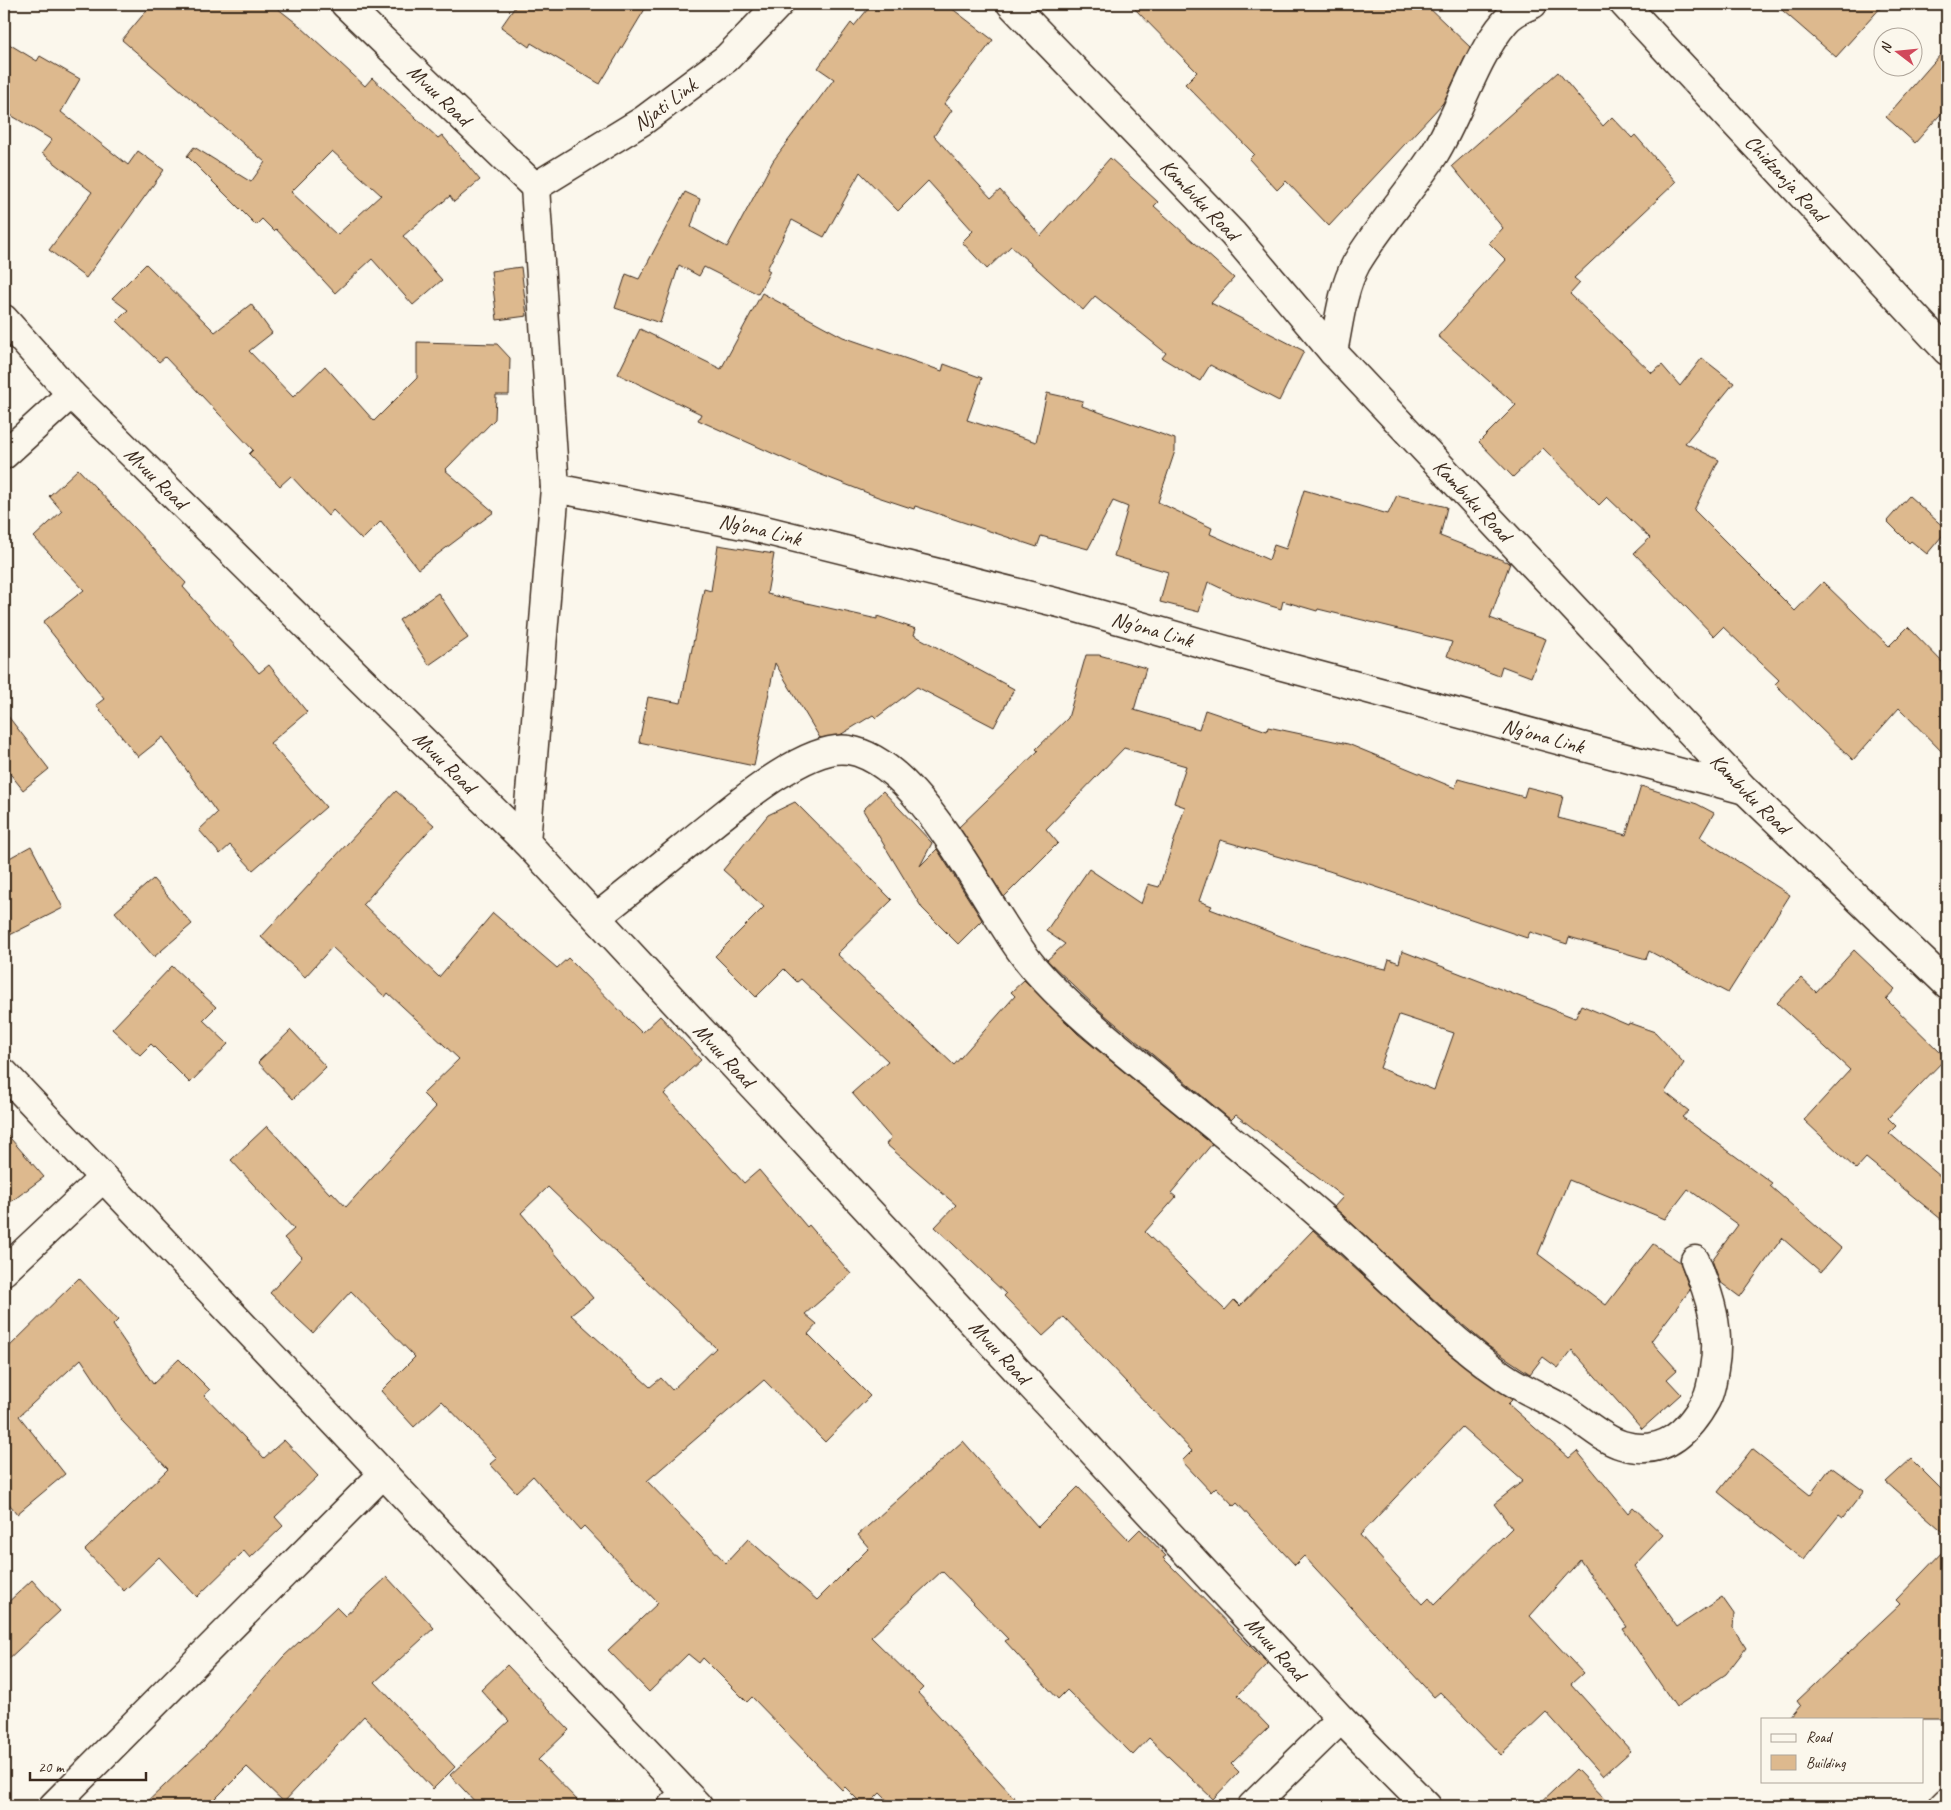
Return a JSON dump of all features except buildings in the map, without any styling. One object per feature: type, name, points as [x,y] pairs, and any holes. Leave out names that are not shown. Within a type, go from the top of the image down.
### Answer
[{"type":"street","name":"Mvuu Road","points":[[345,4],[535,187]]},
{"type":"street","name":"Njati Link","points":[[535,187],[644,120],[727,58],[779,4]]},
{"type":"street","name":"Kambvku Road","points":[[1011,4],[1233,234],[1333,352],[1745,790],[1947,984]]},
{"type":"street","points":[[1333,352],[1347,285],[1356,264],[1435,153],[1455,118],[1490,43],[1506,21],[1522,8],[1533,4]]},
{"type":"street","name":"Chidzanja Road","points":[[1624,4],[1947,351]]},
{"type":"street","points":[[526,842],[555,488],[535,187]]},
{"type":"street","name":"Mvuu Road","points":[[4,319],[71,394],[526,842],[1341,1719],[1428,1806]]},
{"type":"street","points":[[4,455],[71,394]]},
{"type":"street","name":"Ng'ona Link","points":[[555,488],[748,526],[1063,604],[1275,664],[1745,790]]},
{"type":"street","points":[[597,917],[759,788],[790,768],[818,754],[845,748],[866,754],[910,790],[943,828],[1009,936],[1036,970],[1108,1038],[1321,1216],[1455,1339],[1504,1377],[1569,1412],[1604,1436],[1622,1445],[1646,1448],[1668,1444],[1692,1425],[1710,1394],[1716,1358],[1716,1323],[1709,1294],[1695,1260]]},
{"type":"street","points":[[4,1073],[382,1475],[685,1802]]},
{"type":"street","points":[[4,1271],[103,1178]]},
{"type":"street","points":[[53,1806],[382,1475]]},
{"type":"street","points":[[1252,1806],[1341,1719]]},
{"type":"street","points":[[1942,1806],[1947,1801]]}]
